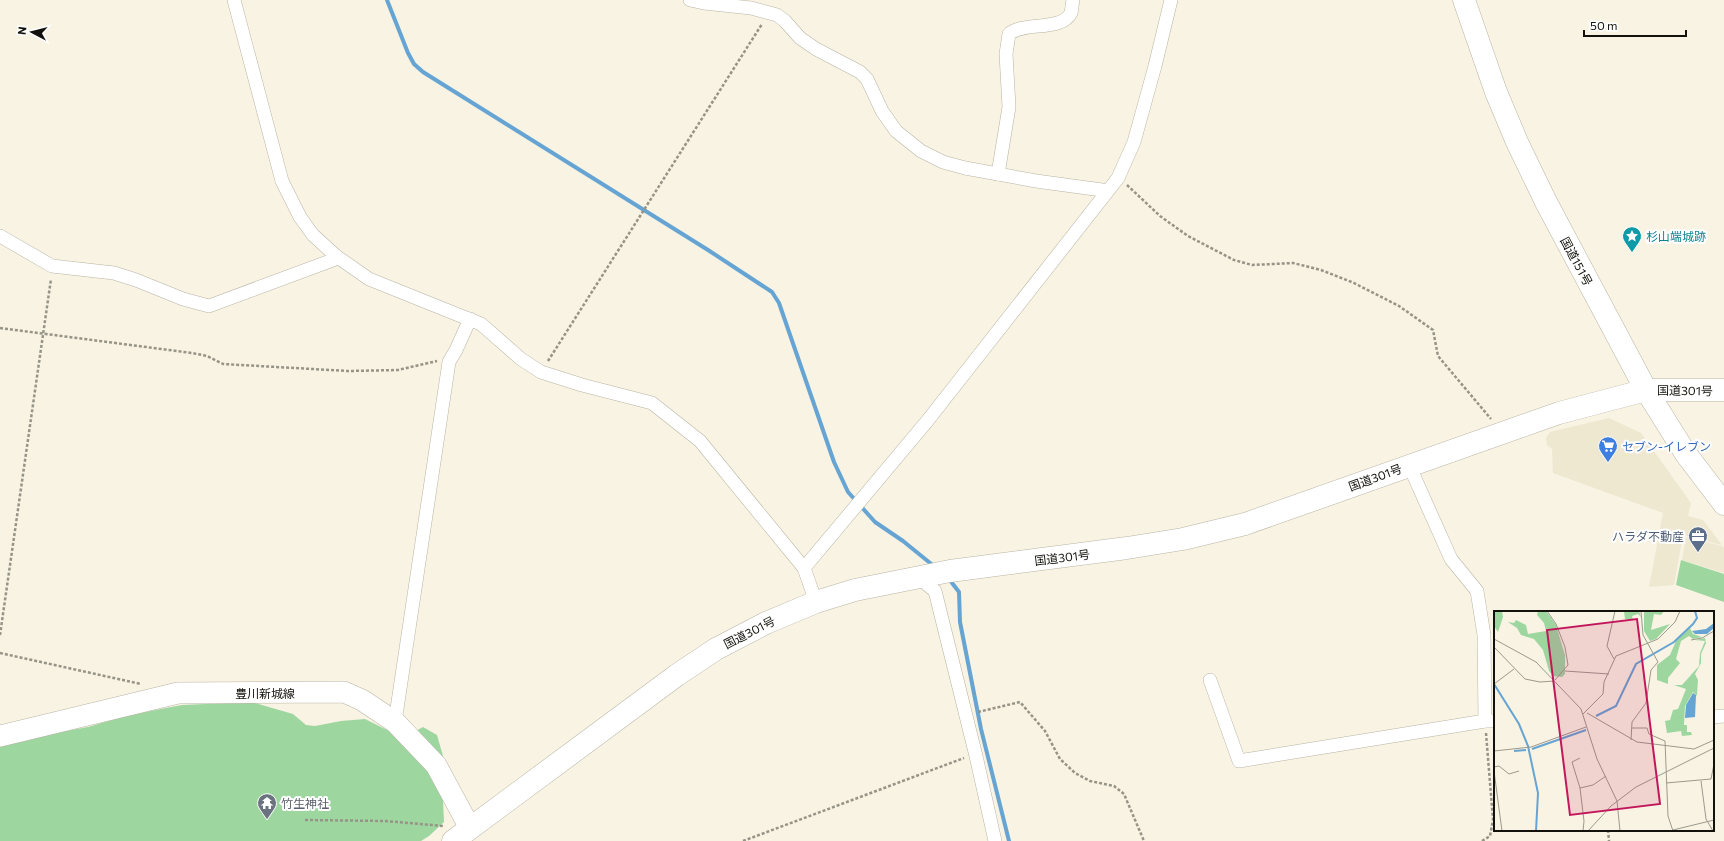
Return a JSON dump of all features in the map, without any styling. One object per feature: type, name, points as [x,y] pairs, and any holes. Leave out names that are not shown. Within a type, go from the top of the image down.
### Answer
[{"type":"highway","name":"国道151号","points":[[1464,0],[1496,92],[1517,142],[1546,202],[1646,390],[1686,454],[1724,504]]},
{"type":"highway","name":"国道301号","points":[[453,841],[471,834],[677,675],[716,649],[766,623],[816,602],[855,590],[933,574],[1183,539],[1245,524],[1559,413],[1646,390],[1724,390]]},
{"type":"main road","name":"豊川新城線","points":[[0,736],[178,693],[344,692],[362,700],[395,722],[436,765],[471,834]]},
{"type":"street","points":[[234,0],[282,181],[300,217],[313,235],[336,256],[370,278],[481,324],[521,359],[541,372],[582,385],[652,403],[700,441],[804,568],[816,602]]},
{"type":"street","points":[[690,0],[751,8],[777,15],[785,21],[800,38],[816,49],[860,72],[867,79],[882,111],[896,130],[922,151],[942,162],[1036,181],[1102,190],[1106,193]]},
{"type":"street","points":[[998,174],[1009,107],[1006,54],[1009,34],[1015,29],[1050,25],[1066,20],[1071,12],[1073,0]]},
{"type":"street","points":[[804,568],[928,420],[1118,178],[1134,142],[1171,0]]},
{"type":"street","points":[[0,236],[52,266],[114,273],[136,280],[183,299],[209,306],[332,260],[336,256]]},
{"type":"street","points":[[395,722],[449,362],[470,319]]},
{"type":"street","points":[[1210,680],[1239,761],[1490,721],[1484,635],[1477,590],[1451,559],[1409,465]]},
{"type":"street","points":[[933,574],[935,591],[976,756],[995,841]]},
{"type":"street","points":[[1714,717],[1724,716]]},
{"type":"path","points":[[541,372],[762,23],[766,12]]},
{"type":"path","points":[[1118,178],[1160,216],[1188,236],[1234,260],[1252,265],[1293,263],[1321,270],[1354,283],[1399,306],[1433,330],[1438,356],[1502,432]]},
{"type":"path","points":[[0,635],[44,335],[52,266]]},
{"type":"path","points":[[0,328],[44,335],[192,353],[206,356],[223,364],[362,371],[398,370],[438,361],[449,362]]},
{"type":"path","points":[[0,654],[148,686]]},
{"type":"path","points":[[984,710],[1020,702],[1046,731],[1060,759],[1075,773],[1090,781],[1114,786],[1124,794],[1144,841]]},
{"type":"path","points":[[1482,841],[1490,836],[1493,820],[1488,764],[1490,721]]},
{"type":"path","points":[[743,841],[958,760],[976,756]]},
{"type":"path","points":[[305,820],[385,821],[471,834]]},
{"type":"path","points":[[1608,831],[1609,841]]},
{"type":"shaded area","points":[[1609,418],[1641,433],[1691,503],[1688,516],[1703,520],[1722,545],[1683,535],[1674,585],[1649,587],[1663,513],[1553,473],[1552,449],[1547,445],[1546,438],[1550,432]]},
{"type":"shaded area","points":[[1686,537],[1722,546],[1724,548],[1724,573],[1682,560]]},
{"type":"green space","points":[[1681,560],[1724,574],[1724,602],[1676,585]]},
{"type":"green space","points":[[251,702],[293,714],[306,725],[315,726],[341,721],[365,719],[403,738],[423,727],[437,735],[443,756],[435,778],[443,800],[444,822],[429,836],[421,841],[0,841],[0,743],[88,727],[129,715],[182,705]]},
{"type":"waterway","points":[[387,0],[408,53],[414,64],[423,72],[708,250],[772,292],[779,303],[834,462],[848,492],[875,522],[903,541],[935,567]]},
{"type":"waterway","points":[[949,579],[959,592],[960,622],[981,729],[1009,841]]},
{"type":"place","name":"杉山端城跡","points":[[1632,253]]},
{"type":"place","name":"セブン-イレブン","points":[[1608,463]]},
{"type":"place","name":"ハラダ不動産","points":[[1698,553]]},
{"type":"place","name":"竹生神社","points":[[267,820]]}]
